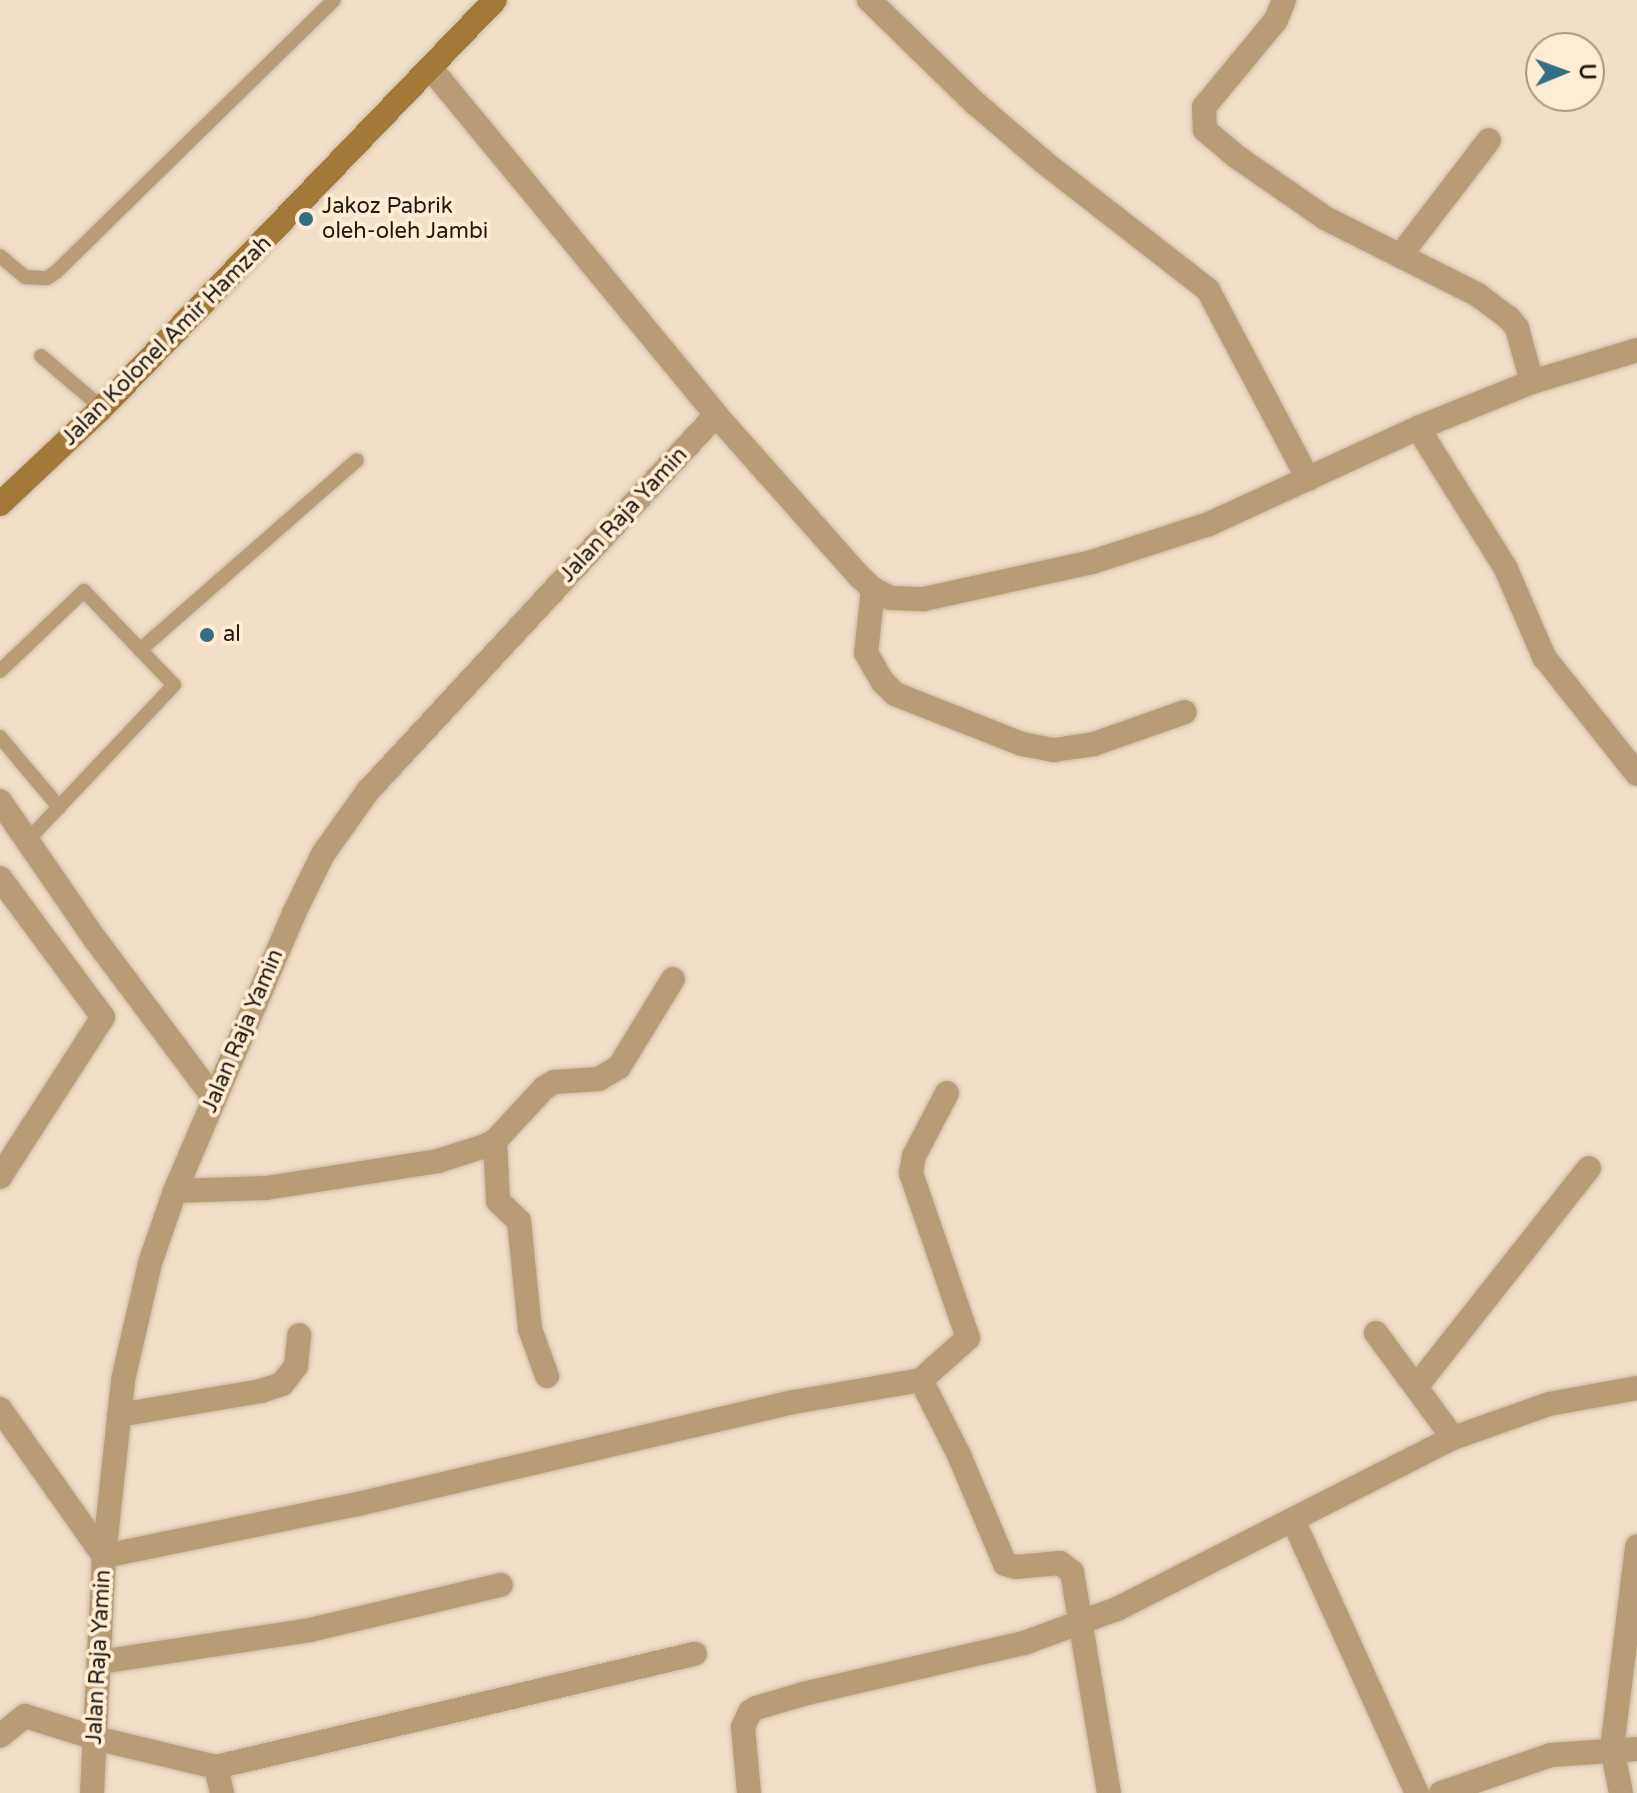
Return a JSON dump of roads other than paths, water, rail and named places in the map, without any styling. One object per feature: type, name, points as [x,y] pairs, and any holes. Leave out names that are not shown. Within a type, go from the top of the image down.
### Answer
[{"type":"street","name":"Jalan Kolonel Amir Hamzah","points":[[0,504],[102,408],[432,70],[495,0]]},
{"type":"street","points":[[869,0],[975,103],[1033,153],[1208,290],[1308,479]]},
{"type":"street","points":[[1284,0],[1276,20],[1210,98],[1203,116],[1205,130],[1237,157],[1325,218],[1478,295],[1509,318],[1517,328],[1532,382]]},
{"type":"street","points":[[432,70],[716,415],[873,589],[891,598],[924,599],[1092,562],[1209,524],[1418,428],[1532,382],[1637,350]]},
{"type":"street","points":[[1400,256],[1489,140]]},
{"type":"street","name":"Jalan Raja Yamin","points":[[92,1793],[104,1556],[119,1415],[123,1380],[150,1263],[175,1191],[214,1098],[323,854],[368,791],[716,415]]},
{"type":"street","points":[[1418,428],[1506,569],[1544,657],[1637,774]]},
{"type":"street","points":[[873,589],[866,653],[883,682],[895,694],[1008,739],[1054,750],[1094,744],[1185,712]]},
{"type":"street","points":[[0,801],[95,939],[214,1098]]},
{"type":"street","points":[[0,878],[103,1017],[0,1177]]},
{"type":"street","points":[[175,1191],[266,1188],[329,1179],[438,1161],[495,1141],[544,1088],[554,1082],[599,1079],[619,1067],[673,979]]},
{"type":"street","points":[[0,1409],[104,1556],[358,1504],[794,1402],[921,1380],[968,1338],[911,1173],[914,1156],[947,1093]]},
{"type":"street","points":[[495,1141],[498,1201],[519,1221],[530,1329],[547,1376]]},
{"type":"street","points":[[1416,1387],[1589,1168]]},
{"type":"street","points":[[1376,1333],[1453,1438]]},
{"type":"street","points":[[119,1415],[261,1391],[282,1384],[296,1366],[299,1335]]},
{"type":"street","points":[[921,1380],[959,1455],[1002,1559],[1010,1567],[1060,1563],[1069,1567],[1083,1621],[1109,1793]]},
{"type":"street","points":[[749,1793],[743,1727],[750,1712],[756,1708],[807,1693],[1024,1643],[1117,1609],[1453,1438],[1549,1404],[1637,1388]]},
{"type":"street","points":[[1293,1520],[1417,1793]]},
{"type":"street","points":[[1621,1793],[1612,1748],[1637,1547]]},
{"type":"street","points":[[99,1662],[310,1630],[501,1585]]},
{"type":"street","points":[[0,1736],[25,1716],[95,1738],[216,1767],[695,1654]]},
{"type":"street","points":[[1441,1793],[1551,1755],[1612,1748],[1637,1749]]},
{"type":"street","points":[[216,1767],[222,1793]]},
{"type":"lane","points":[[0,256],[25,277],[47,278],[56,272],[334,0]]},
{"type":"lane","points":[[41,356],[102,408]]},
{"type":"lane","points":[[140,650],[357,460]]},
{"type":"lane","points":[[0,671],[84,591],[174,685],[29,839]]},
{"type":"lane","points":[[0,737],[59,807]]},
{"type":"place","name":"Jakoz Pabrik oleh-oleh Jambi","points":[[306,219]]},
{"type":"place","name":"al","points":[[207,635]]}]
